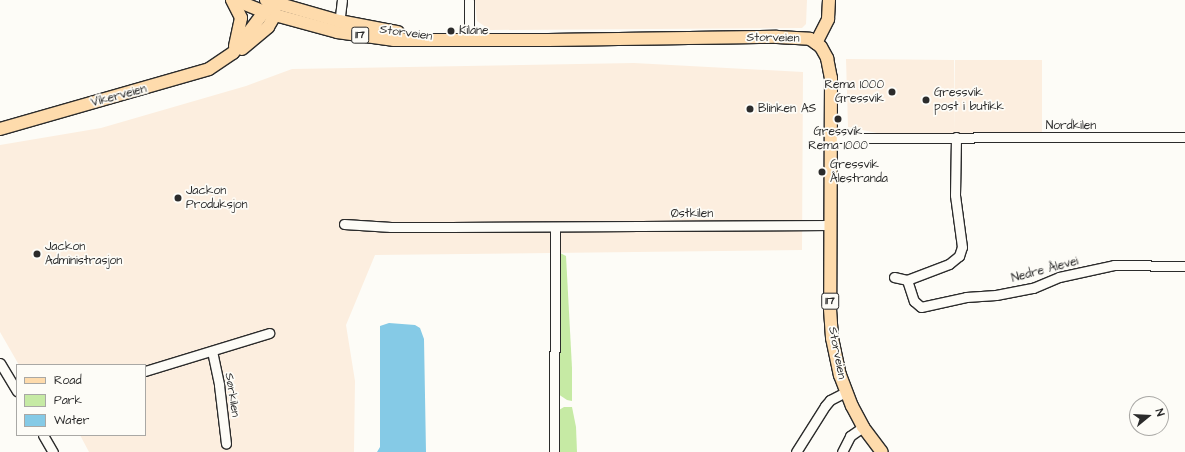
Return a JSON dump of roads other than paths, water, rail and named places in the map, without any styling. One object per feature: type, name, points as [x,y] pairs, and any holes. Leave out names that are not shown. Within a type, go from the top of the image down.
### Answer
[{"type":"main road","name":"117","points":[[234,0],[269,7]]},
{"type":"main road","name":"117","points":[[233,53],[241,18],[234,0]]},
{"type":"main road","points":[[816,43],[828,19],[829,0]]},
{"type":"main road","name":"Storveien","points":[[269,7],[390,31],[416,33],[447,39],[791,37],[810,39],[816,43],[825,53],[830,68],[832,338],[836,360],[846,392],[863,427],[882,452]]},
{"type":"main road","name":"Vikerveien","points":[[0,129],[200,73],[218,65],[233,53],[269,7]]},
{"type":"street","points":[[340,16],[342,0]]},
{"type":"street","points":[[469,0],[469,40]]},
{"type":"street","points":[[894,277],[907,280],[950,264],[959,256],[962,247],[955,195],[956,137]]},
{"type":"street","name":"Nordkilen","points":[[831,138],[1185,137]]},
{"type":"street","name":"Østkilen","points":[[344,224],[398,227],[830,225]]},
{"type":"street","points":[[554,452],[555,227]]},
{"type":"street","name":"Nedre Ålevei","points":[[907,280],[914,301],[921,307],[966,297],[996,295],[1033,288],[1059,277],[1114,265],[1185,266]]},
{"type":"street","points":[[146,371],[269,333]]},
{"type":"street","name":"Sørkilen","points":[[212,351],[219,385],[226,444]]},
{"type":"street","points":[[0,363],[16,389]]},
{"type":"street","points":[[796,452],[824,406],[830,400],[846,392]]},
{"type":"street","points":[[842,452],[850,436],[863,427]]},
{"type":"street","points":[[44,436],[53,452]]},
{"type":"water","points":[[389,323],[415,325],[420,328],[424,339],[426,452],[377,452],[380,447],[380,326]]},
{"type":"place","name":"Kilane","points":[[451,31]]},
{"type":"place","name":"Rema 1000 Gressvik","points":[[892,92]]},
{"type":"place","name":"Gressvik post i butikk","points":[[926,100]]},
{"type":"place","name":"Blinken AS","points":[[750,109]]},
{"type":"place","name":"Gressvik Rema 1000","points":[[838,119]]},
{"type":"place","name":"Gressvik Ålestranda","points":[[822,172]]},
{"type":"place","name":"Jackon Produksjon","points":[[178,198]]},
{"type":"place","name":"Jackon Administrasjon","points":[[37,254]]}]
